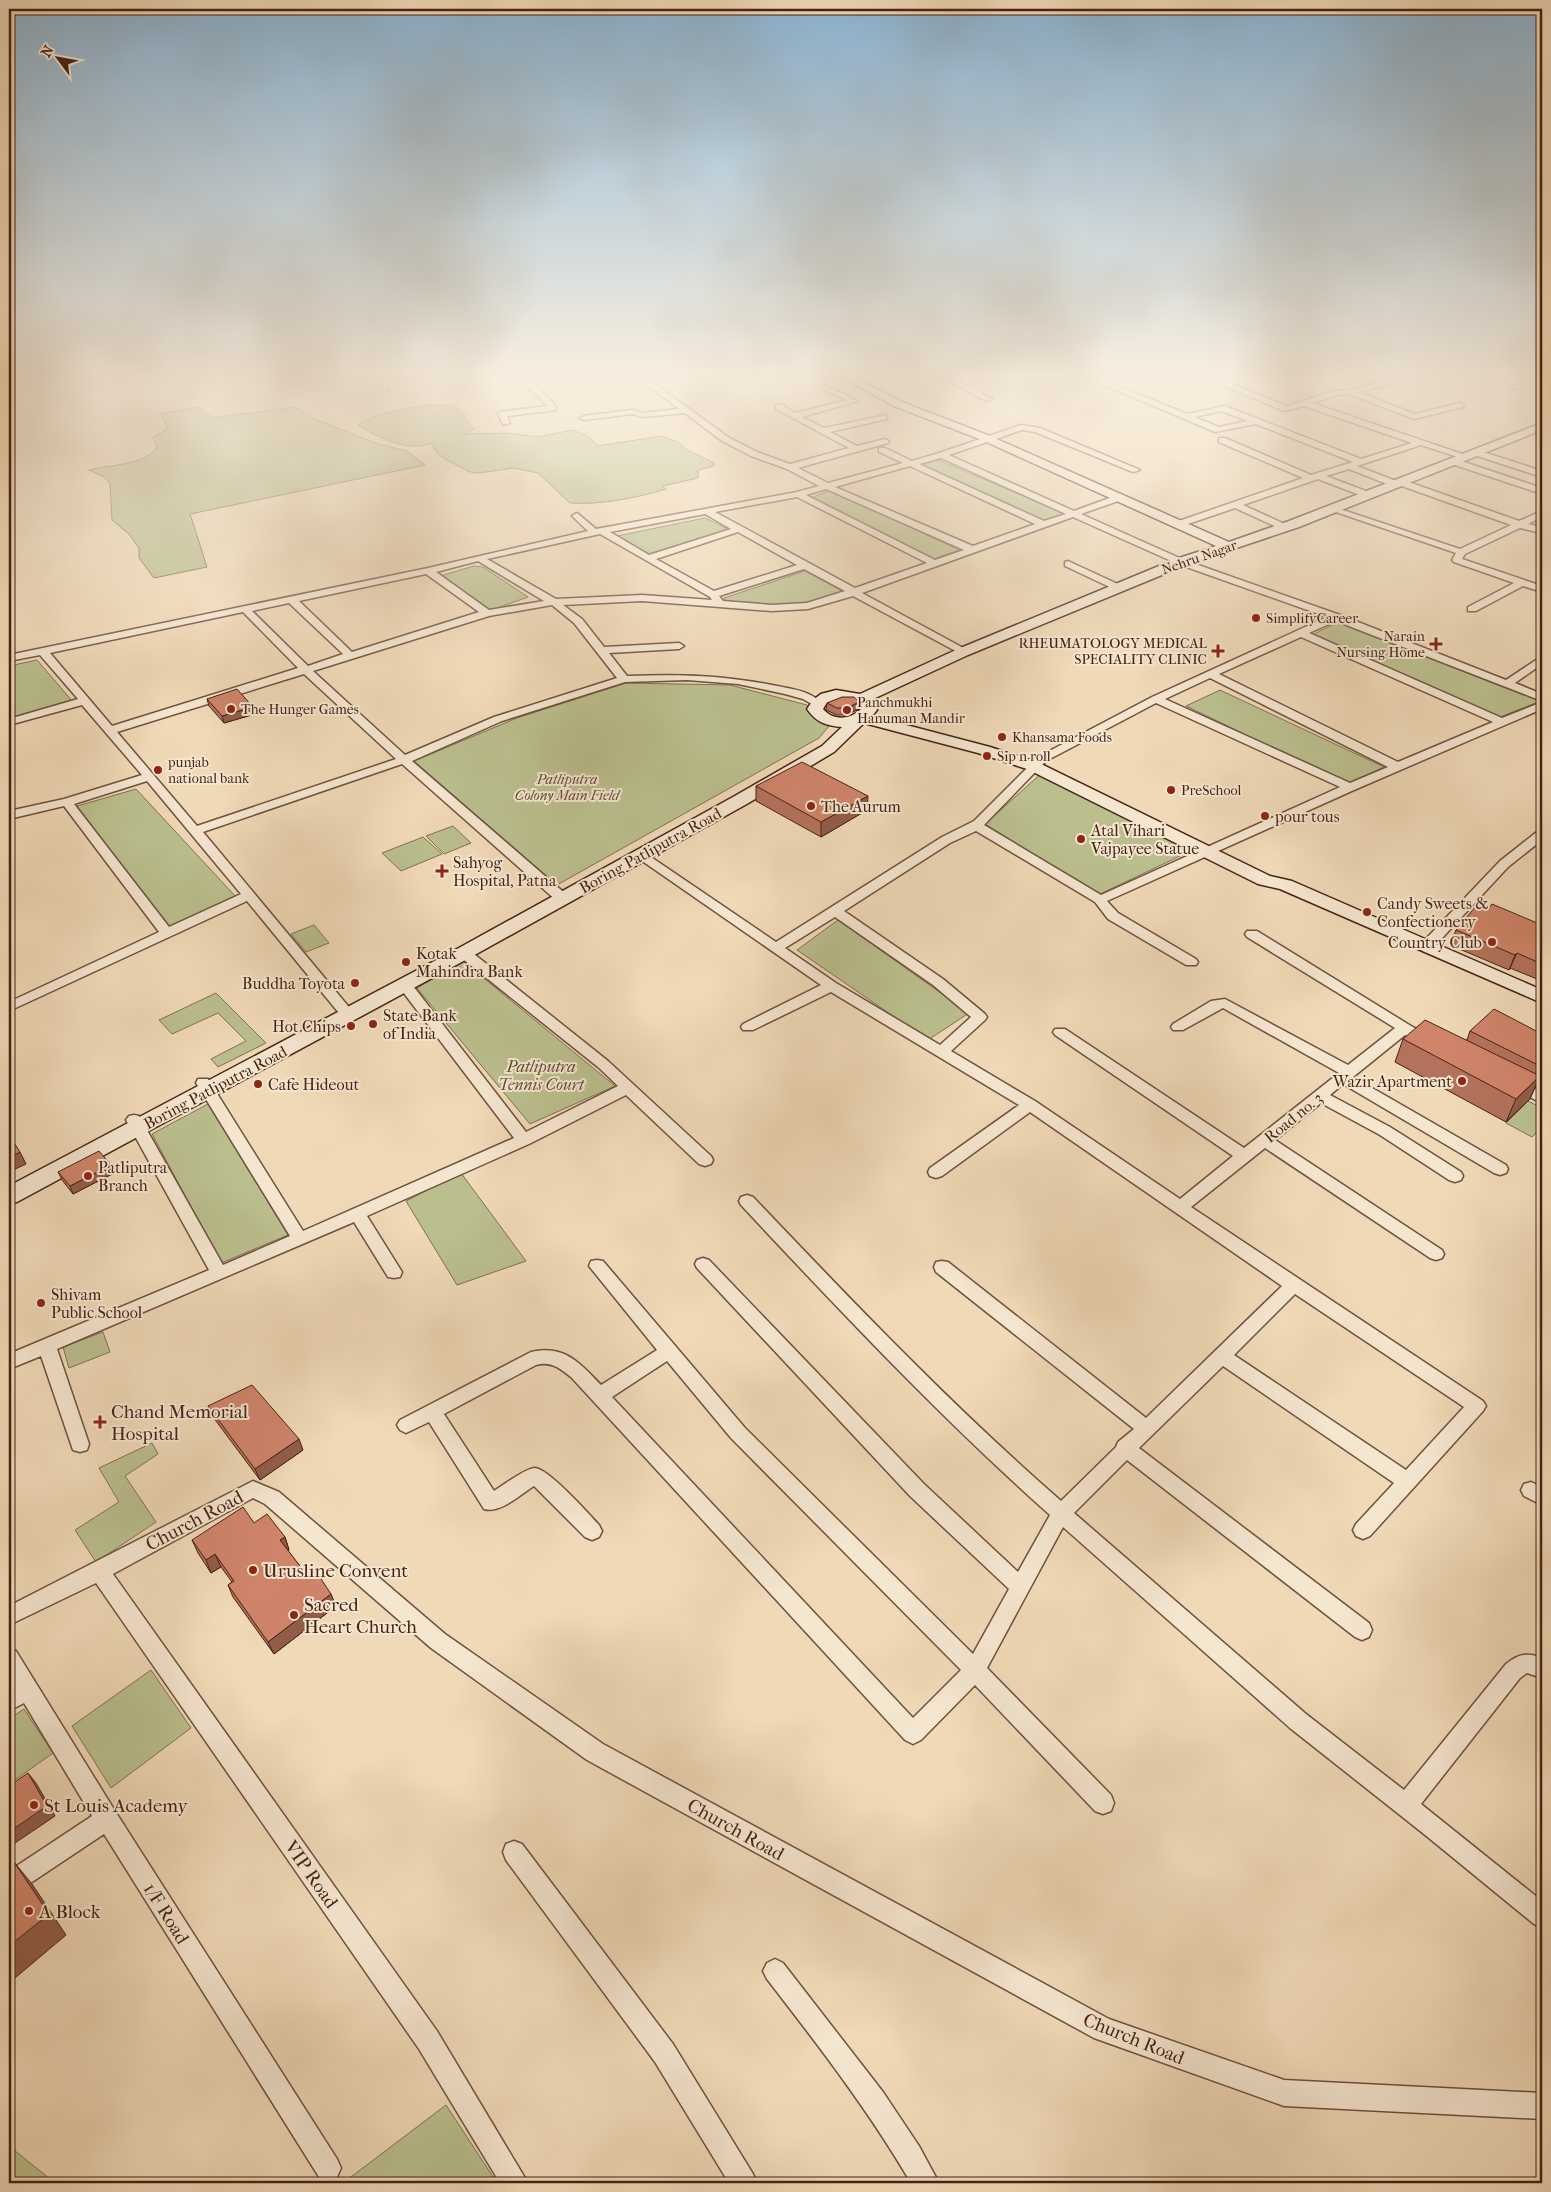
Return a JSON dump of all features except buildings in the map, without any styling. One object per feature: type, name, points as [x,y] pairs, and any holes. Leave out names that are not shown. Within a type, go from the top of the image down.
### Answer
[{"type":"street","points":[[806,475],[826,486],[971,549]]},
{"type":"street","points":[[9,658],[428,571],[598,531],[798,494],[865,475]]},
{"type":"street","points":[[936,475],[1042,524]]},
{"type":"street","points":[[985,475],[1181,562],[1336,617],[1542,698]]},
{"type":"street","points":[[1068,475],[1230,547]]},
{"type":"street","points":[[1310,475],[1368,495]]},
{"type":"street","points":[[1179,524],[1319,475]]},
{"type":"street","points":[[1376,475],[1542,530]]},
{"type":"street","name":"Nehru Nagar","points":[[858,714],[963,652],[1181,562],[1230,547],[1417,475]]},
{"type":"street","points":[[1495,475],[1542,491]]},
{"type":"street","points":[[798,494],[934,563]]},
{"type":"street","points":[[109,732],[487,613],[554,602],[642,598],[772,608],[808,606],[854,592],[1118,498]]},
{"type":"street","points":[[1235,505],[1284,527]]},
{"type":"street","points":[[1332,509],[1461,552]]},
{"type":"street","points":[[706,510],[963,652]]},
{"type":"street","points":[[1542,514],[1461,552],[1457,560],[1542,589]]},
{"type":"street","points":[[577,516],[598,531],[713,594],[721,605]]},
{"type":"street","points":[[649,558],[739,529]]},
{"type":"street","points":[[479,558],[554,602],[578,621],[624,679]]},
{"type":"street","points":[[1068,564],[1119,588]]},
{"type":"street","points":[[713,594],[806,565]]},
{"type":"street","points":[[428,571],[487,613]]},
{"type":"street","points":[[1472,609],[1522,582]]},
{"type":"street","points":[[292,600],[351,656]]},
{"type":"street","points":[[246,610],[306,670],[404,760],[560,896]]},
{"type":"street","points":[[775,949],[837,912],[946,840],[976,826],[994,810],[1037,763],[1156,699],[1336,617]]},
{"type":"street","points":[[1301,633],[1502,722]]},
{"type":"street","points":[[601,650],[679,646]]},
{"type":"street","points":[[42,650],[109,732],[249,895],[344,1012]]},
{"type":"street","points":[[1507,684],[1542,659]]},
{"type":"street","points":[[1210,674],[1398,767]]},
{"type":"street","points":[[195,831],[404,760],[498,719],[624,679],[687,677],[738,681],[787,691],[807,697],[817,704]]},
{"type":"street","points":[[858,714],[836,696],[828,697],[817,704],[815,709],[823,718],[858,714],[1037,763],[1081,788],[1214,848],[1264,880],[1286,885],[1542,997]]},
{"type":"street","points":[[1156,699],[1350,787]]},
{"type":"street","points":[[9,722],[84,701]]},
{"type":"street","points":[[1100,900],[1350,787],[1542,705]]},
{"type":"street","name":"Boring Patliputra Road","points":[[9,1196],[136,1124],[560,896],[735,798],[828,749],[858,714]]},
{"type":"street","points":[[9,815],[67,802],[149,778]]},
{"type":"street","name":"Boring Patliputra Road","points":[[344,1012],[405,985],[464,953],[560,896],[641,856],[735,798]]},
{"type":"street","points":[[67,802],[167,933]]},
{"type":"street","points":[[976,826],[1100,900],[1104,908],[1113,916],[1191,962]]},
{"type":"street","points":[[1427,946],[1504,864],[1542,834]]},
{"type":"street","points":[[641,856],[831,986],[1030,1105],[1179,1208],[1476,1406],[1364,1530]]},
{"type":"street","points":[[9,1007],[249,895]]},
{"type":"street","points":[[837,912],[938,982],[980,1018],[941,1052]]},
{"type":"street","points":[[1252,934],[1406,1029],[1444,1049]]},
{"type":"street","points":[[464,953],[629,1087],[705,1160]]},
{"type":"street","points":[[405,985],[524,1140]]},
{"type":"street","points":[[748,1027],[831,986]]},
{"type":"street","points":[[1178,1027],[1216,1004],[1225,1003],[1500,1170]]},
{"type":"street","name":"Road no. 3","points":[[1179,1208],[1402,1030],[1406,1029]]},
{"type":"street","points":[[1060,1032],[1244,1156]]},
{"type":"street","points":[[1502,1078],[1542,1098]]},
{"type":"street","points":[[205,1087],[300,1238]]},
{"type":"street","points":[[9,1362],[524,1140],[629,1087]]},
{"type":"street","points":[[1320,1096],[1385,1131],[1455,1176]]},
{"type":"street","points":[[936,1172],[1030,1105]]},
{"type":"street","points":[[136,1124],[219,1273]]},
{"type":"street","name":"Boring Patliputra Road","points":[[9,1184],[136,1124]]},
{"type":"street","points":[[1264,1140],[1436,1254]]},
{"type":"street","points":[[747,1201],[832,1291],[994,1454],[1298,1721],[1406,1805],[1542,1916]]},
{"type":"street","points":[[357,1213],[394,1272]]},
{"type":"street","points":[[703,1264],[917,1490],[1020,1586]]},
{"type":"street","points":[[597,1266],[738,1433],[975,1670],[1102,1803]]},
{"type":"street","points":[[942,1267],[1146,1428]]},
{"type":"street","points":[[406,1425],[531,1359],[544,1355],[554,1356],[564,1362],[577,1372],[600,1396],[913,1734],[975,1670],[1061,1513],[1125,1448],[1294,1285]]},
{"type":"street","points":[[47,1346],[80,1444]]},
{"type":"street","points":[[600,1396],[669,1351]]},
{"type":"street","points":[[1222,1356],[1407,1481]]},
{"type":"street","points":[[432,1411],[491,1503],[534,1476],[546,1484],[592,1531]]},
{"type":"street","points":[[1125,1448],[1362,1630]]},
{"type":"street","name":"Church Road","points":[[9,1616],[253,1489],[272,1498],[438,1641],[595,1752],[1103,2029],[1284,2093],[1542,2106]]},
{"type":"street","name":"VIP Road","points":[[98,1571],[428,2040],[515,2183]]},
{"type":"street","name":"1/F Road","points":[[9,1658],[328,2168]]},
{"type":"street","points":[[1406,1805],[1513,1671],[1522,1663],[1528,1662],[1542,1668]]},
{"type":"street","points":[[9,1701],[28,1688]]},
{"type":"street","points":[[9,1884],[108,1819]]},
{"type":"street","points":[[514,1852],[664,2053],[744,2183]]},
{"type":"street","points":[[775,1971],[846,2061],[887,2120],[926,2183]]},
{"type":"green space","points":[[100,475],[376,475],[190,514],[207,567],[154,578],[139,558],[139,548],[129,534],[112,520],[110,483]]},
{"type":"green space","points":[[540,475],[698,475],[698,478],[662,486],[666,489],[631,498],[606,502],[570,503]]},
{"type":"green space","points":[[940,475],[974,475],[1066,514],[1042,523]]},
{"type":"green space","points":[[831,490],[959,550],[934,559],[810,498]]},
{"type":"green space","points":[[705,518],[730,530],[649,554],[617,536]]},
{"type":"green space","points":[[474,566],[483,567],[528,597],[489,611],[440,576]]},
{"type":"green space","points":[[805,571],[844,592],[799,604],[757,605],[725,602],[724,598]]},
{"type":"green space","points":[[1338,622],[1541,701],[1500,717],[1314,634]]},
{"type":"green space","points":[[37,660],[73,702],[9,719],[9,666]]},
{"type":"green space","name":"Patliputra Colony Main Field","points":[[626,683],[730,685],[807,705],[819,716],[834,720],[819,738],[557,885],[414,761],[517,718]]},
{"type":"green space","points":[[1220,690],[1384,767],[1348,784],[1186,706]]},
{"type":"green space","points":[[1044,771],[1201,846],[1098,895],[985,824]]},
{"type":"green space","points":[[136,789],[236,897],[169,929],[77,806]]},
{"type":"green space","points":[[453,826],[471,843],[444,854],[426,836]]},
{"type":"green space","points":[[423,837],[442,854],[401,871],[382,853]]},
{"type":"green space","points":[[838,920],[969,1013],[928,1040],[797,950]]},
{"type":"green space","points":[[314,925],[329,943],[306,952],[291,934]]},
{"type":"green space","name":"Patliputra Tennis Court","points":[[463,961],[615,1086],[530,1124],[417,988]]},
{"type":"green space","points":[[216,993],[266,1043],[218,1067],[211,1059],[246,1041],[218,1013],[172,1034],[159,1020]]},
{"type":"green space","points":[[1528,1101],[1542,1108],[1542,1127],[1532,1137],[1506,1123]]},
{"type":"green space","points":[[208,1104],[288,1235],[221,1263],[152,1134]]},
{"type":"green space","points":[[461,1173],[526,1261],[457,1285],[406,1201]]},
{"type":"green space","points":[[103,1332],[110,1352],[69,1368],[63,1347]]},
{"type":"green space","points":[[152,1443],[158,1454],[125,1476],[156,1522],[96,1562],[75,1530],[119,1502],[99,1468]]},
{"type":"green space","points":[[151,1670],[191,1728],[111,1788],[72,1726]]},
{"type":"green space","points":[[24,1709],[53,1753],[15,1780],[9,1769],[9,1719]]},
{"type":"green space","points":[[446,2105],[497,2183],[343,2183]]},
{"type":"green space","points":[[9,2146],[55,2183],[9,2183]]},
{"type":"place","name":"SimplifyCareer","points":[[1256,618]]},
{"type":"place","name":"Narain Nursing Home","points":[[1436,644]]},
{"type":"place","name":"RHEUMATOLOGY MEDICAL SPECIALITY CLINIC","points":[[1218,651]]},
{"type":"place","name":"The Hunger Games","points":[[231,709]]},
{"type":"place","name":"Panchmukhi Hanuman Mandir","points":[[847,710]]},
{"type":"place","name":"Khansama Foods","points":[[1002,737]]},
{"type":"place","name":"Sip n roll","points":[[987,756]]},
{"type":"place","name":"punjab national bank","points":[[158,770]]},
{"type":"place","name":"PreSchool","points":[[1171,790]]},
{"type":"place","name":"The Aurum","points":[[811,806]]},
{"type":"place","name":"pour tous","points":[[1265,816]]},
{"type":"place","name":"Atal Vihari Vajpayee Statue","points":[[1081,839]]},
{"type":"place","name":"Sahyog Hospital, Patna","points":[[442,871]]},
{"type":"place","name":"Candy Sweets & Confectionery","points":[[1367,912]]},
{"type":"place","name":"Country Club","points":[[1492,942]]},
{"type":"place","name":"Kotak Mahindra Bank","points":[[406,962]]},
{"type":"place","name":"Buddha Toyota","points":[[355,983]]},
{"type":"place","name":"State Bank of India","points":[[373,1024]]},
{"type":"place","name":"Hot Chips","points":[[351,1026]]},
{"type":"place","name":"Wazir Apartment","points":[[1462,1081]]},
{"type":"place","name":"Cafe Hideout","points":[[258,1084]]},
{"type":"place","name":"Patliputra Branch","points":[[88,1176]]},
{"type":"place","name":"Shivam Public School","points":[[41,1303]]},
{"type":"place","name":"Chand Memorial Hospital","points":[[100,1422]]},
{"type":"place","name":"Urusline Convent","points":[[253,1570]]},
{"type":"place","name":"Sacred Heart Church","points":[[294,1615]]},
{"type":"place","name":"St Louis Academy","points":[[34,1805]]},
{"type":"place","name":"A Block","points":[[29,1911]]}]
